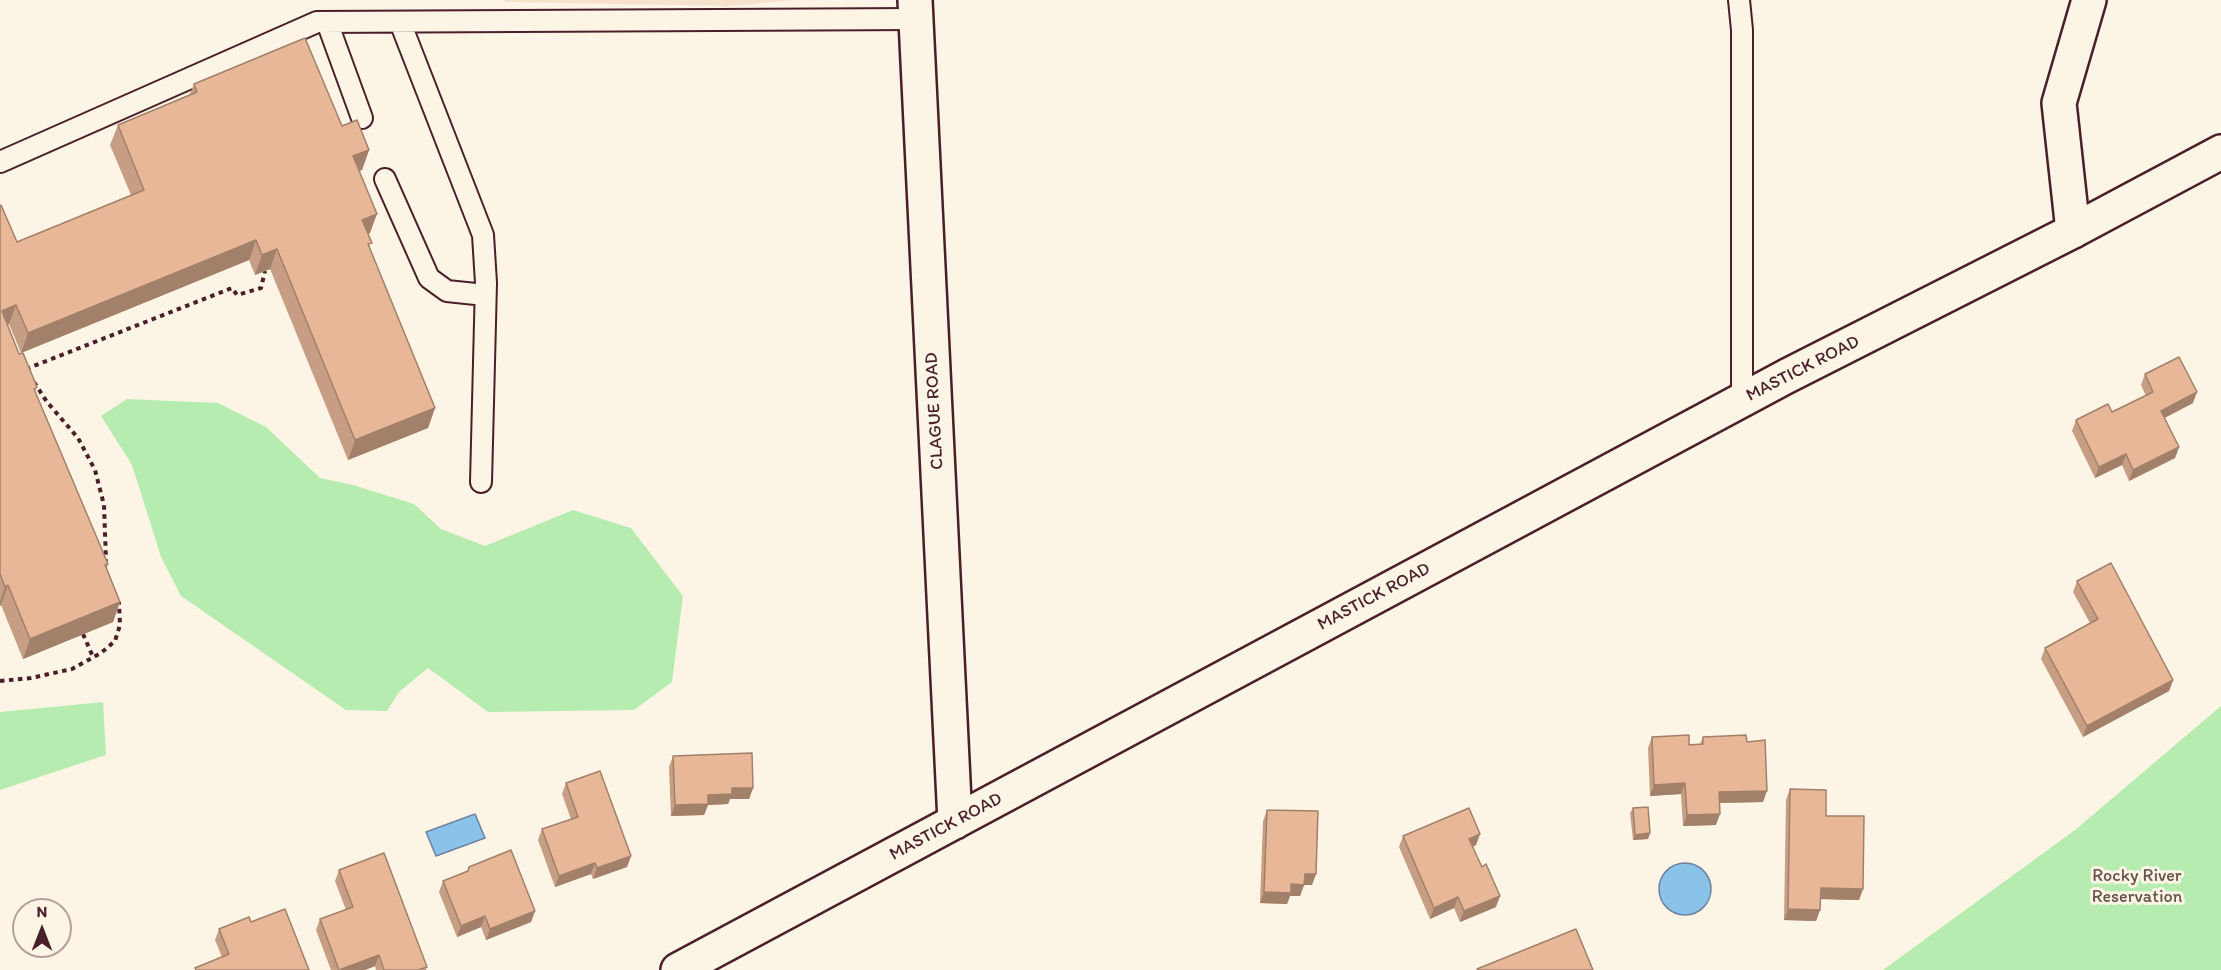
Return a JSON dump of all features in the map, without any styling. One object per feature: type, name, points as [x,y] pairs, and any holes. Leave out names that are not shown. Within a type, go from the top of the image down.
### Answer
[{"type":"street","points":[[2073,231],[2059,103],[2089,0]]},
{"type":"street","name":"CLAGUE ROAD","points":[[916,9],[955,822]]},
{"type":"street","name":"MASTICK ROAD","points":[[678,970],[1742,400],[2073,231],[2221,152]]},
{"type":"lane","points":[[1739,0],[1742,30],[1742,400]]},
{"type":"lane","points":[[0,162],[317,22],[400,22],[686,10],[916,9]]},
{"type":"lane","points":[[327,22],[362,118]]},
{"type":"lane","points":[[400,22],[483,235],[485,295],[481,482]]},
{"type":"lane","points":[[385,179],[429,278],[447,291],[485,295]]},
{"type":"path","points":[[106,566],[104,505],[95,470],[78,438],[47,402],[26,369],[232,288],[237,295],[261,288],[265,271]]},
{"type":"path","points":[[0,681],[31,678],[72,669],[115,641],[120,625],[119,602],[116,593]]},
{"type":"path","points":[[82,634],[93,657]]},
{"type":"shaded area","points":[[504,0],[795,0],[730,6],[505,2]]},
{"type":"green space","points":[[127,399],[218,403],[266,427],[320,478],[353,485],[414,504],[441,529],[485,546],[573,510],[631,528],[683,596],[672,682],[634,710],[488,712],[428,668],[399,692],[387,711],[346,710],[181,596],[161,557],[132,465],[101,416]]},
{"type":"green space","points":[[103,702],[106,755],[0,790],[0,712]]},
{"type":"green space","name":"Rocky River Reservation","points":[[2221,706],[2221,970],[1883,970],[2075,830]]},
{"type":"water","points":[[475,814],[485,838],[436,856],[426,832]]},
{"type":"water","points":[[1685,863],[1699,867],[1707,875],[1711,889],[1707,903],[1699,911],[1685,915],[1671,911],[1663,903],[1659,889],[1663,875],[1671,867]]},
{"type":"building","points":[[305,38],[342,126],[357,120],[369,150],[353,156],[377,214],[362,220],[372,243],[368,244],[435,408],[355,440],[277,249],[262,255],[256,240],[28,333],[16,305],[2,311],[19,354],[23,353],[37,387],[34,389],[108,564],[105,565],[120,602],[30,639],[8,585],[5,587],[0,574],[0,206],[17,242],[144,190],[118,125],[197,92],[194,84]]},
{"type":"building","points":[[2179,357],[2197,392],[2161,411],[2179,447],[2133,470],[2126,454],[2099,467],[2076,420],[2108,404],[2112,412],[2153,392],[2145,374]]},
{"type":"building","points":[[2111,563],[2173,680],[2087,726],[2045,648],[2098,619],[2077,581]]},
{"type":"building","points":[[1689,735],[1689,745],[1703,744],[1703,737],[1746,735],[1747,742],[1765,740],[1767,791],[1719,792],[1720,814],[1687,815],[1685,783],[1654,785],[1652,737]]},
{"type":"building","points":[[752,753],[753,788],[732,788],[732,794],[708,795],[708,804],[675,805],[673,756]]},
{"type":"building","points":[[600,771],[631,856],[597,868],[595,863],[559,876],[542,829],[578,817],[566,783]]},
{"type":"building","points":[[1790,789],[1826,790],[1826,816],[1864,816],[1863,889],[1821,888],[1820,910],[1788,909]]},
{"type":"building","points":[[1648,807],[1650,833],[1635,835],[1633,808]]},
{"type":"building","points":[[1469,808],[1480,834],[1469,839],[1482,867],[1486,864],[1500,896],[1464,911],[1458,897],[1434,908],[1403,836]]},
{"type":"building","points":[[1267,810],[1318,811],[1316,874],[1305,874],[1304,885],[1291,884],[1291,893],[1264,892]]},
{"type":"building","points":[[511,850],[535,911],[490,929],[485,916],[461,926],[443,881],[468,871],[469,867]]},
{"type":"building","points":[[384,853],[427,967],[418,970],[384,970],[379,955],[339,970],[320,919],[353,907],[339,870]]},
{"type":"building","points":[[285,909],[309,970],[196,970],[195,968],[229,954],[219,929],[249,917],[251,922]]},
{"type":"building","points":[[1576,929],[1593,970],[1477,969]]}]
